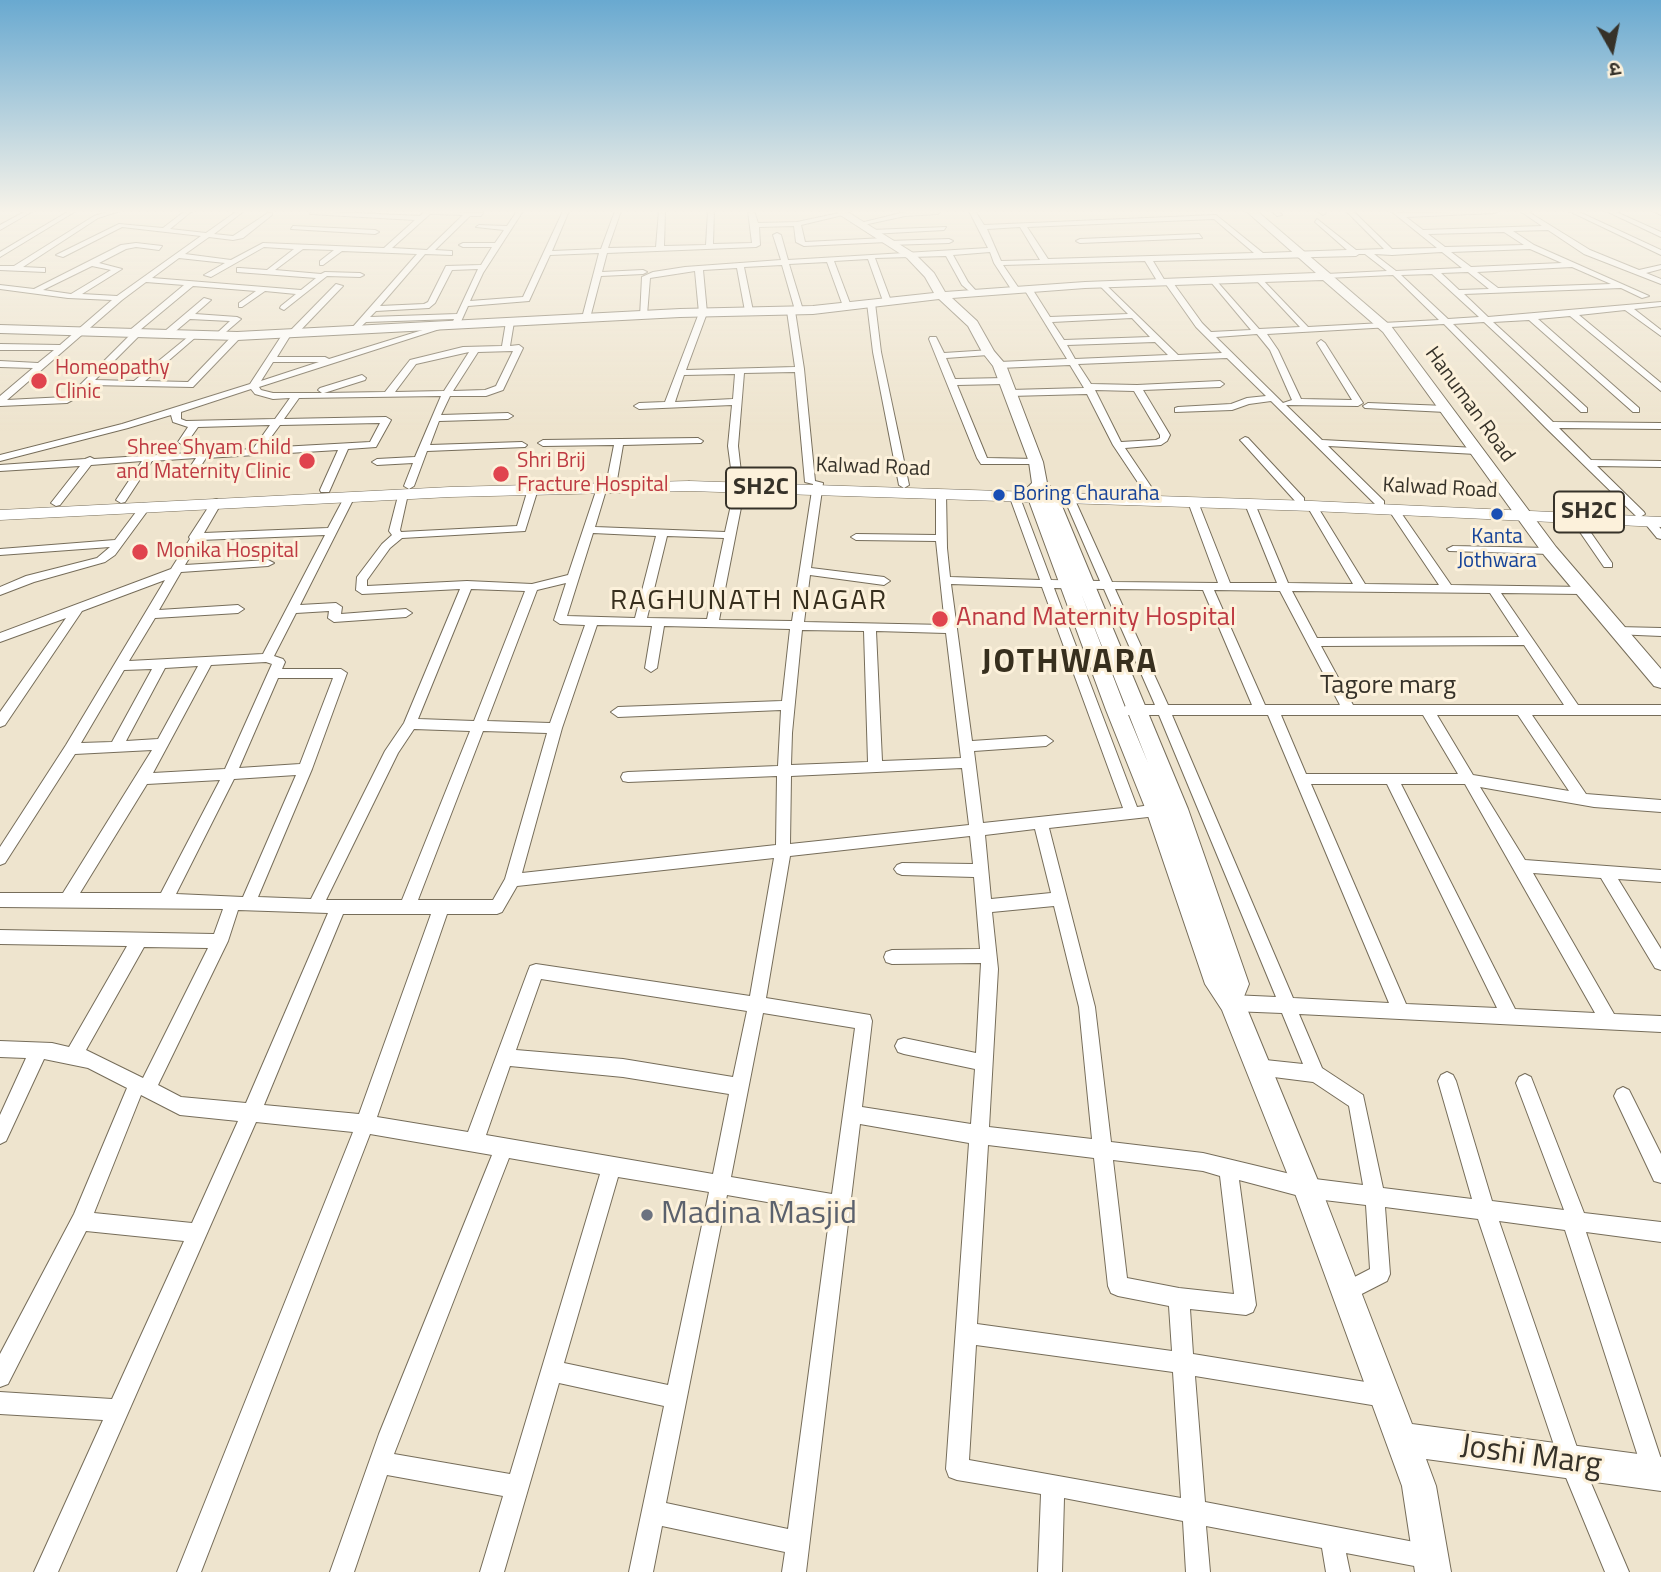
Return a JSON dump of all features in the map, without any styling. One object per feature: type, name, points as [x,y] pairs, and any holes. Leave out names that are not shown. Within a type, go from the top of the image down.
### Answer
[{"type":"main road","name":"Kalwad Road","points":[[0,507],[325,490],[533,489],[607,484]]},
{"type":"main road","name":"Kalwad Road","points":[[0,515],[350,496],[406,490],[607,484],[904,485],[1193,502],[1306,503]]},
{"type":"main road","name":"Kalwad Road","points":[[815,485],[941,493],[1151,494],[1652,518]]},
{"type":"main road","name":"Kalwad Road","points":[[1520,512],[1576,519],[1652,518]]},
{"type":"street","points":[[36,291],[49,284]]},
{"type":"street","points":[[71,296],[91,284]]},
{"type":"street","points":[[0,402],[79,330],[138,284]]},
{"type":"street","points":[[0,402],[67,400],[89,382],[163,304],[190,284]]},
{"type":"street","points":[[208,284],[302,292]]},
{"type":"street","points":[[284,308],[312,284]]},
{"type":"street","points":[[354,331],[395,284]]},
{"type":"street","points":[[372,309],[426,306],[431,303],[441,284]]},
{"type":"street","points":[[0,461],[176,410],[454,323],[476,284]]},
{"type":"street","points":[[466,304],[526,299],[532,284]]},
{"type":"street","points":[[586,318],[594,284]]},
{"type":"street","points":[[643,315],[645,284]]},
{"type":"street","points":[[669,405],[703,313],[700,284]]},
{"type":"street","points":[[744,284],[749,311]]},
{"type":"street","points":[[640,1572],[756,1007],[783,851],[788,705],[815,485],[795,310],[789,284]]},
{"type":"street","points":[[839,284],[847,306]]},
{"type":"street","points":[[881,284],[887,301]]},
{"type":"street","points":[[935,284],[941,295],[974,324],[988,352],[999,365],[1036,462],[1041,493],[1132,813]]},
{"type":"street","points":[[966,284],[974,293]]},
{"type":"street","points":[[1018,284],[1048,320],[1118,444],[1151,494]]},
{"type":"street","points":[[363,320],[510,322],[795,310],[1078,284]]},
{"type":"street","points":[[1108,284],[1133,316],[1176,358]]},
{"type":"street","points":[[1167,284],[1210,335],[1387,506],[1447,588]]},
{"type":"street","points":[[1218,284],[1274,350],[1298,402]]},
{"type":"street","points":[[1265,284],[1307,330]]},
{"type":"street","name":"Hanuman Road","points":[[1336,284],[1383,325],[1550,551],[1661,681]]},
{"type":"street","points":[[1407,284],[1548,425],[1652,518],[1661,536]]},
{"type":"street","points":[[1450,284],[1584,410]]},
{"type":"street","points":[[1489,284],[1497,291]]},
{"type":"street","points":[[1617,284],[1646,296]]},
{"type":"street","points":[[253,386],[289,334],[339,286]]},
{"type":"street","points":[[1459,292],[1621,286]]},
{"type":"street","points":[[0,287],[71,296],[119,298]]},
{"type":"street","points":[[242,305],[262,289]]},
{"type":"street","points":[[168,333],[207,300]]},
{"type":"street","points":[[871,303],[877,352],[904,485]]},
{"type":"street","points":[[1210,335],[1447,323],[1661,304]]},
{"type":"street","points":[[1626,307],[1661,334]]},
{"type":"street","points":[[1572,313],[1661,388]]},
{"type":"street","points":[[188,316],[237,319],[219,335]]},
{"type":"street","points":[[1048,320],[1133,316]]},
{"type":"street","points":[[1531,317],[1636,410]]},
{"type":"street","points":[[506,347],[510,322]]},
{"type":"street","points":[[0,329],[237,336],[454,323]]},
{"type":"street","points":[[136,384],[194,334]]},
{"type":"street","points":[[195,403],[188,393],[190,384],[237,336]]},
{"type":"street","points":[[933,339],[954,382],[985,462],[1036,462]]},
{"type":"street","points":[[1063,344],[1155,339]]},
{"type":"street","points":[[1178,410],[1232,407],[1247,401],[1358,402],[1321,343]]},
{"type":"street","points":[[392,344],[413,362]]},
{"type":"street","points":[[0,347],[60,348]]},
{"type":"street","points":[[253,386],[263,394],[300,396],[486,393],[500,388],[519,350],[506,347],[476,349],[413,362],[388,394]]},
{"type":"street","points":[[399,535],[394,531],[406,490],[435,418],[448,392],[476,349]]},
{"type":"street","points":[[942,356],[988,352]]},
{"type":"street","points":[[999,365],[1231,355]]},
{"type":"street","points":[[271,359],[343,359],[373,394]]},
{"type":"street","points":[[0,364],[40,366]]},
{"type":"street","points":[[679,373],[800,369]]},
{"type":"street","points":[[712,623],[738,484],[733,446],[740,370]]},
{"type":"street","points":[[256,452],[276,421],[300,396],[362,378]]},
{"type":"street","points":[[89,382],[190,384]]},
{"type":"street","points":[[954,382],[1007,387],[1089,389],[1220,384]]},
{"type":"street","points":[[1118,444],[1158,443],[1164,439],[1165,435],[1137,388]]},
{"type":"street","points":[[639,406],[735,402]]},
{"type":"street","points":[[1368,407],[1446,409]]},
{"type":"street","points":[[0,461],[149,458],[375,444],[386,419],[195,424],[177,422],[176,410]]},
{"type":"street","points":[[435,418],[508,416]]},
{"type":"street","points":[[183,442],[195,424]]},
{"type":"street","points":[[1548,425],[1661,426]]},
{"type":"street","points":[[1245,440],[1306,503],[1361,587]]},
{"type":"street","points":[[543,443],[698,441]]},
{"type":"street","points":[[619,442],[559,620],[952,629]]},
{"type":"street","points":[[1321,443],[1476,451]]},
{"type":"street","points":[[423,448],[522,444]]},
{"type":"street","points":[[325,490],[344,447]]},
{"type":"street","points":[[191,473],[203,455]]},
{"type":"street","points":[[121,500],[149,458]]},
{"type":"street","points":[[56,503],[90,460]]},
{"type":"street","points":[[377,462],[418,460]]},
{"type":"street","points":[[1588,463],[1661,464]]},
{"type":"street","points":[[533,489],[521,529],[399,535],[386,546],[361,580],[362,590],[467,585],[532,588],[572,578]]},
{"type":"street","points":[[941,493],[945,580],[977,830],[989,956],[957,1469],[1332,1539],[1433,1565],[1419,1486],[1307,1188],[1227,995],[1157,810],[1125,710]]},
{"type":"street","points":[[1041,493],[1067,584],[1125,710],[1177,809],[1237,984],[1227,995]]},
{"type":"street","points":[[1041,493],[1109,585],[1316,1074]]},
{"type":"street","points":[[267,658],[350,496]]},
{"type":"street","points":[[0,859],[71,749],[217,502]]},
{"type":"street","points":[[1193,502],[1225,586]]},
{"type":"street","points":[[1250,504],[1284,587],[1348,709]]},
{"type":"street","points":[[0,591],[30,579],[101,560],[111,553],[146,506]]},
{"type":"street","points":[[1576,519],[1608,565]]},
{"type":"street","points":[[194,537],[331,530]]},
{"type":"street","points":[[588,530],[730,535]]},
{"type":"street","points":[[640,622],[662,533]]},
{"type":"street","points":[[856,537],[941,538]]},
{"type":"street","points":[[0,552],[118,544]]},
{"type":"street","points":[[1453,549],[1550,551]]},
{"type":"street","points":[[0,722],[77,610],[176,570],[268,564]]},
{"type":"street","points":[[806,571],[884,581]]},
{"type":"street","points":[[0,581],[30,579]]},
{"type":"street","points":[[945,580],[1109,585],[1581,590]]},
{"type":"street","points":[[315,906],[392,751],[411,724],[467,585]]},
{"type":"street","points":[[1207,586],[1300,779],[1401,1012]]},
{"type":"street","points":[[407,908],[532,588]]},
{"type":"street","points":[[1493,589],[1574,710]]},
{"type":"street","points":[[0,638],[79,607],[77,610]]},
{"type":"street","points":[[292,609],[336,607],[334,618],[406,613]]},
{"type":"street","points":[[150,614],[238,609]]},
{"type":"street","points":[[0,900],[165,900],[338,907],[497,907],[512,880],[555,728],[592,621]]},
{"type":"street","points":[[651,668],[659,622]]},
{"type":"street","points":[[870,626],[875,766]]},
{"type":"street","points":[[1618,631],[1661,632]]},
{"type":"street","points":[[1314,642],[1528,641]]},
{"type":"street","points":[[120,666],[267,658],[279,662],[229,775],[165,900]]},
{"type":"street","points":[[68,899],[143,779],[207,661]]},
{"type":"street","points":[[116,747],[161,663]]},
{"type":"street","points":[[0,1376],[81,1221],[142,1086],[239,904],[305,769],[341,673],[274,674]]},
{"type":"street","points":[[0,703],[15,702]]},
{"type":"street","points":[[618,712],[788,705]]},
{"type":"street","name":"Tagore marg","points":[[1125,710],[1661,710]]},
{"type":"street","points":[[1427,710],[1521,866],[1609,1021]]},
{"type":"street","points":[[1522,710],[1582,799]]},
{"type":"street","points":[[411,724],[555,728]]},
{"type":"street","points":[[628,777],[875,766],[968,755],[1046,741]]},
{"type":"street","points":[[71,749],[162,744]]},
{"type":"street","points":[[143,779],[305,769]]},
{"type":"street","points":[[1391,778],[1510,1017]]},
{"type":"street","points":[[1300,779],[1468,779],[1582,799],[1661,806]]},
{"type":"street","points":[[512,880],[1157,810]]},
{"type":"street","points":[[1041,824],[1087,1007],[1118,1286],[1179,1298],[1246,1305],[1228,1168]]},
{"type":"street","points":[[1521,866],[1661,876]]},
{"type":"street","points":[[902,869],[981,871]]},
{"type":"street","points":[[1605,872],[1661,963]]},
{"type":"street","points":[[984,906],[1060,899]]},
{"type":"street","points":[[46,1572],[252,1111],[338,907]]},
{"type":"street","points":[[189,1572],[365,1124],[441,908]]},
{"type":"street","points":[[0,937],[220,940]]},
{"type":"street","points":[[75,1055],[140,939]]},
{"type":"street","points":[[892,957],[989,956]]},
{"type":"street","points":[[474,1142],[536,971],[756,1007],[864,1021],[794,1572]]},
{"type":"street","points":[[1227,995],[1286,1007],[1661,1024]]},
{"type":"street","points":[[904,1046],[984,1063]]},
{"type":"street","points":[[0,1049],[39,1050],[91,1060],[180,1106],[365,1124],[840,1205]]},
{"type":"street","points":[[0,1135],[39,1050]]},
{"type":"street","points":[[505,1057],[623,1068],[740,1087]]},
{"type":"street","points":[[1256,1068],[1316,1074],[1357,1101],[1376,1197],[1380,1274],[1346,1292]]},
{"type":"street","points":[[1447,1081],[1485,1210],[1571,1463],[1617,1572]]},
{"type":"street","points":[[1525,1083],[1575,1221],[1658,1473]]},
{"type":"street","points":[[1623,1096],[1661,1174]]},
{"type":"street","points":[[852,1114],[979,1135],[1203,1162],[1307,1188],[1661,1232]]},
{"type":"street","points":[[342,1572],[380,1463],[504,1148]]},
{"type":"street","points":[[492,1572],[612,1166]]},
{"type":"street","points":[[81,1221],[197,1233]]},
{"type":"street","points":[[1179,1298],[1198,1572]]},
{"type":"street","points":[[966,1334],[1182,1363],[1386,1397]]},
{"type":"street","points":[[552,1371],[676,1398]]},
{"type":"street","points":[[0,1404],[118,1410]]},
{"type":"street","name":"Joshi Marg","points":[[1402,1439],[1658,1473]]},
{"type":"street","points":[[380,1463],[517,1487]]},
{"type":"street","points":[[1050,1572],[1053,1485]]},
{"type":"street","points":[[653,1512],[798,1543]]},
{"type":"street","points":[[1332,1539],[1338,1572]]},
{"type":"place","name":"Homeopathy Clinic","points":[[39,381]]},
{"type":"place","name":"Shree Shyam Child and Maternity Clinic","points":[[307,461]]},
{"type":"place","name":"Shri Brij Fracture Hospital","points":[[501,474]]},
{"type":"place","name":"Boring Chauraha","points":[[999,495]]},
{"type":"place","name":"Kanta Jothwara","points":[[1497,514]]},
{"type":"place","name":"Monika Hospital","points":[[140,552]]},
{"type":"place","name":"Anand Maternity Hospital","points":[[940,619]]},
{"type":"place","name":"Madina Masjid","points":[[647,1215]]},
{"type":"district","name":"RAGHUNATH NAGAR","points":[[749,602]]},
{"type":"district","name":"JOTHWARA","points":[[1070,664]]}]
